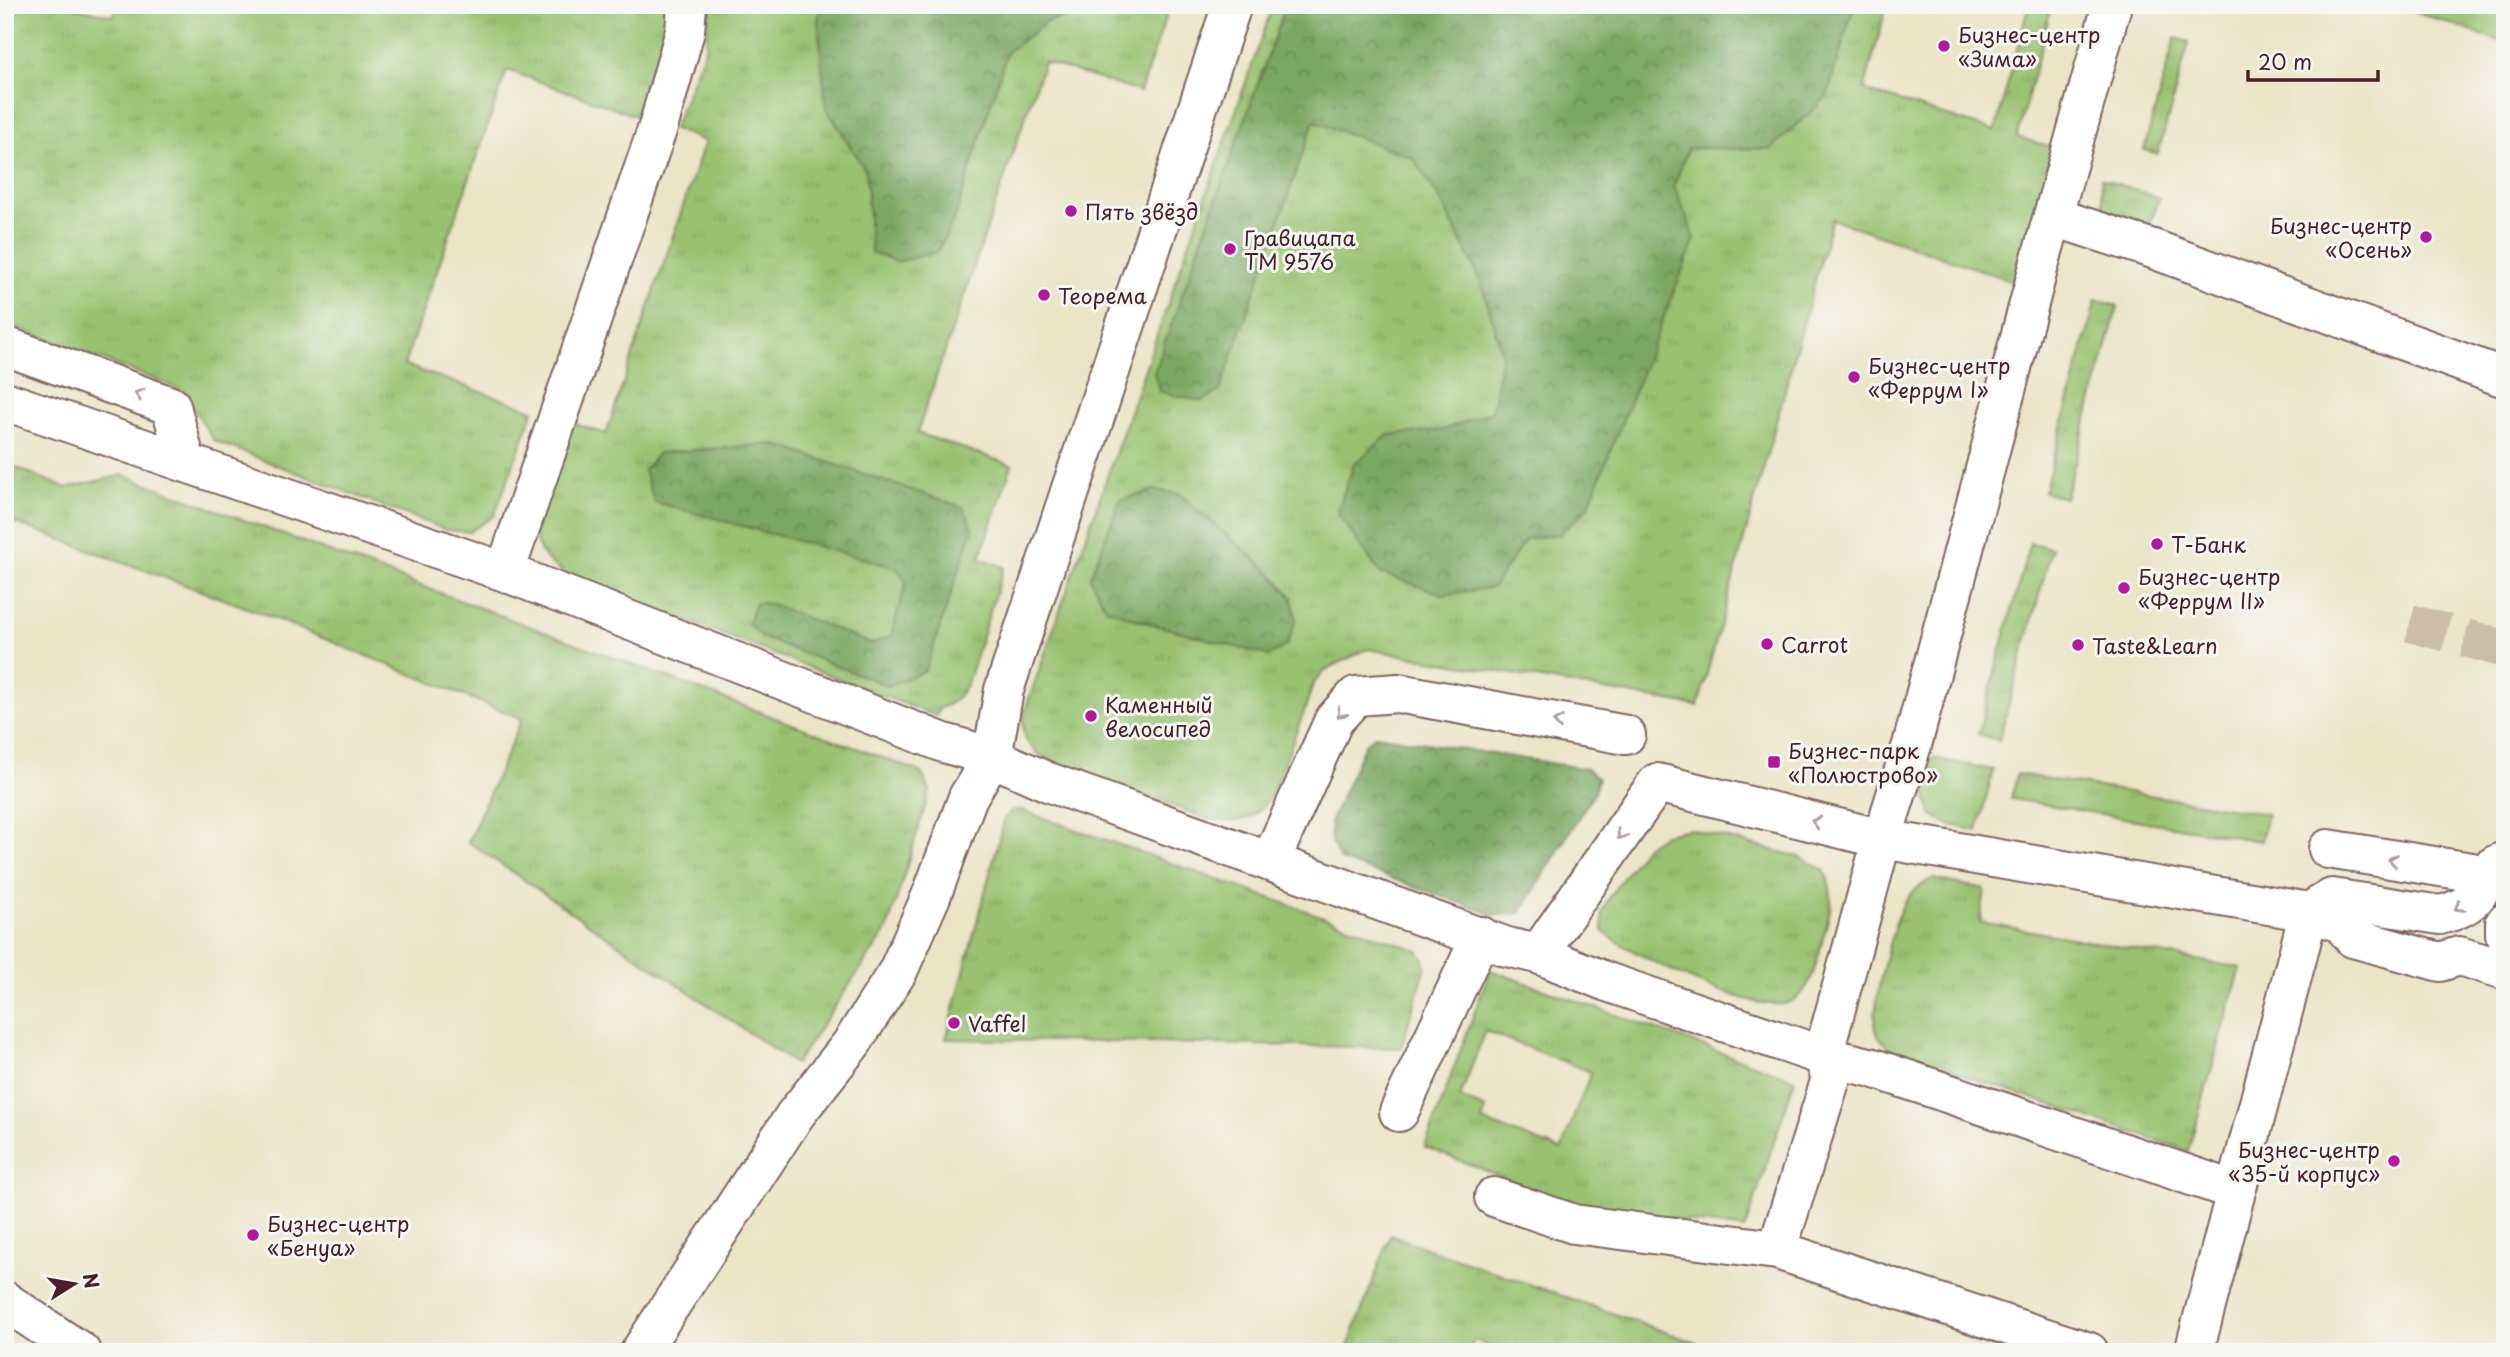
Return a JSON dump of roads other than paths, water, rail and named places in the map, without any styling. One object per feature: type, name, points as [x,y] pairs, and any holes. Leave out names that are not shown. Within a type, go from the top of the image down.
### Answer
[{"type":"main road","points":[[505,572],[659,124],[685,31],[687,5]]},
{"type":"main road","points":[[640,1352],[780,1137],[852,1043],[898,971],[932,894],[968,797],[992,757],[1004,690],[1232,5]]},
{"type":"main road","points":[[1777,1251],[1831,1078],[1824,1056],[1882,839],[1912,745],[2112,5]]},
{"type":"main road","points":[[2054,217],[2153,249],[2505,378]]},
{"type":"main road","points":[[5,346],[171,406],[186,463]]},
{"type":"main road","points":[[5,401],[505,572],[944,743],[992,757],[1048,782],[1538,954],[1607,982],[1824,1056],[1873,1068],[2236,1191]]},
{"type":"main road","points":[[1270,862],[1334,720],[1356,696],[1398,693],[1626,734]]},
{"type":"main road","points":[[1538,954],[1657,783],[1882,839],[2325,918],[2353,938],[2440,962],[2459,956],[2505,970]]},
{"type":"main road","points":[[2194,1352],[2236,1191],[2332,898],[2440,915],[2453,912],[2477,895],[2495,868],[2328,849]]},
{"type":"main road","points":[[2505,923],[2505,934]]},
{"type":"main road","points":[[1399,1112],[1481,936]]},
{"type":"main road","points":[[1494,1197],[1574,1224],[1777,1251],[2089,1352]]},
{"type":"main road","points":[[5,1301],[81,1352]]},
{"type":"tunnel","points":[[2410,623],[2505,649]]},
{"type":"place","name":"Бизнес-центр «Зима»","points":[[1944,46]]},
{"type":"place","name":"Пять звёзд","points":[[1071,211]]},
{"type":"place","name":"Бизнес-центр «Осень»","points":[[2426,237]]},
{"type":"place","name":"Гравицапа ТМ 9576","points":[[1230,249]]},
{"type":"place","name":"Теорема","points":[[1044,295]]},
{"type":"place","name":"Бизнес-центр «Феррум I»","points":[[1854,377]]},
{"type":"place","name":"Т-Банк","points":[[2157,544]]},
{"type":"place","name":"Бизнес-центр «Феррум II»","points":[[2124,588]]},
{"type":"place","name":"Carrot","points":[[1767,644]]},
{"type":"place","name":"Taste&Learn","points":[[2078,645]]},
{"type":"place","name":"Каменный велосипед","points":[[1091,716]]},
{"type":"place","name":"Бизнес-парк «Полюстрово»","points":[[1774,762]]},
{"type":"place","name":"Vaffel","points":[[954,1023]]},
{"type":"place","name":"Бизнес-центр «35-й корпус»","points":[[2394,1161]]},
{"type":"place","name":"Бизнес-центр «Бенуа»","points":[[253,1235]]}]
